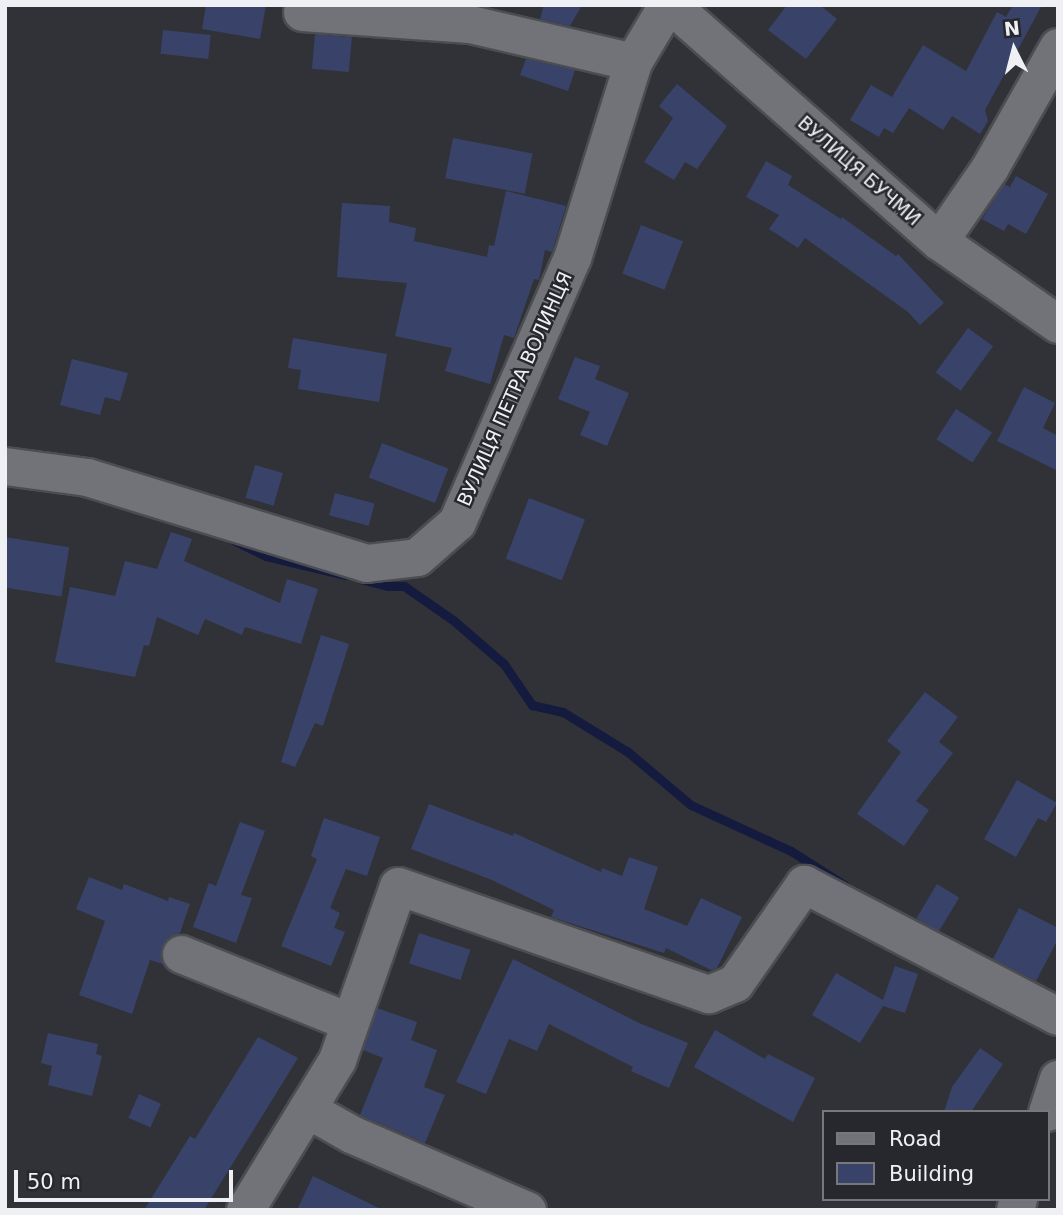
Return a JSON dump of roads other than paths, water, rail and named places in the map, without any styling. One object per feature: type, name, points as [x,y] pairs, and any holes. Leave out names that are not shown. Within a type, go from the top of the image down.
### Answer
[{"type":"street","name":"ВУЛИЦЯ ПЕТРА ВОЛИНЦЯ","points":[[5,466],[87,477],[366,563],[417,557],[457,522],[572,258],[633,62],[669,5]]},
{"type":"street","name":"ВУЛИЦЯ БУЧМИ","points":[[669,5],[939,241],[1058,324]]},
{"type":"street","points":[[302,12],[470,24],[633,62]]},
{"type":"street","points":[[939,241],[990,167],[1058,47]]},
{"type":"street","points":[[245,1210],[337,1060],[398,886],[709,994],[735,983],[804,884],[1058,1016]]},
{"type":"street","points":[[181,954],[351,1022]]},
{"type":"street","points":[[1048,1110],[1058,1079]]},
{"type":"street","points":[[307,1109],[351,1134],[527,1210]]},
{"type":"waterway","points":[[233,540],[266,556],[346,575]]},
{"type":"waterway","points":[[360,579],[388,586],[404,586],[453,620],[504,664],[532,705],[563,712],[628,752],[691,805],[791,851],[846,886]]}]
